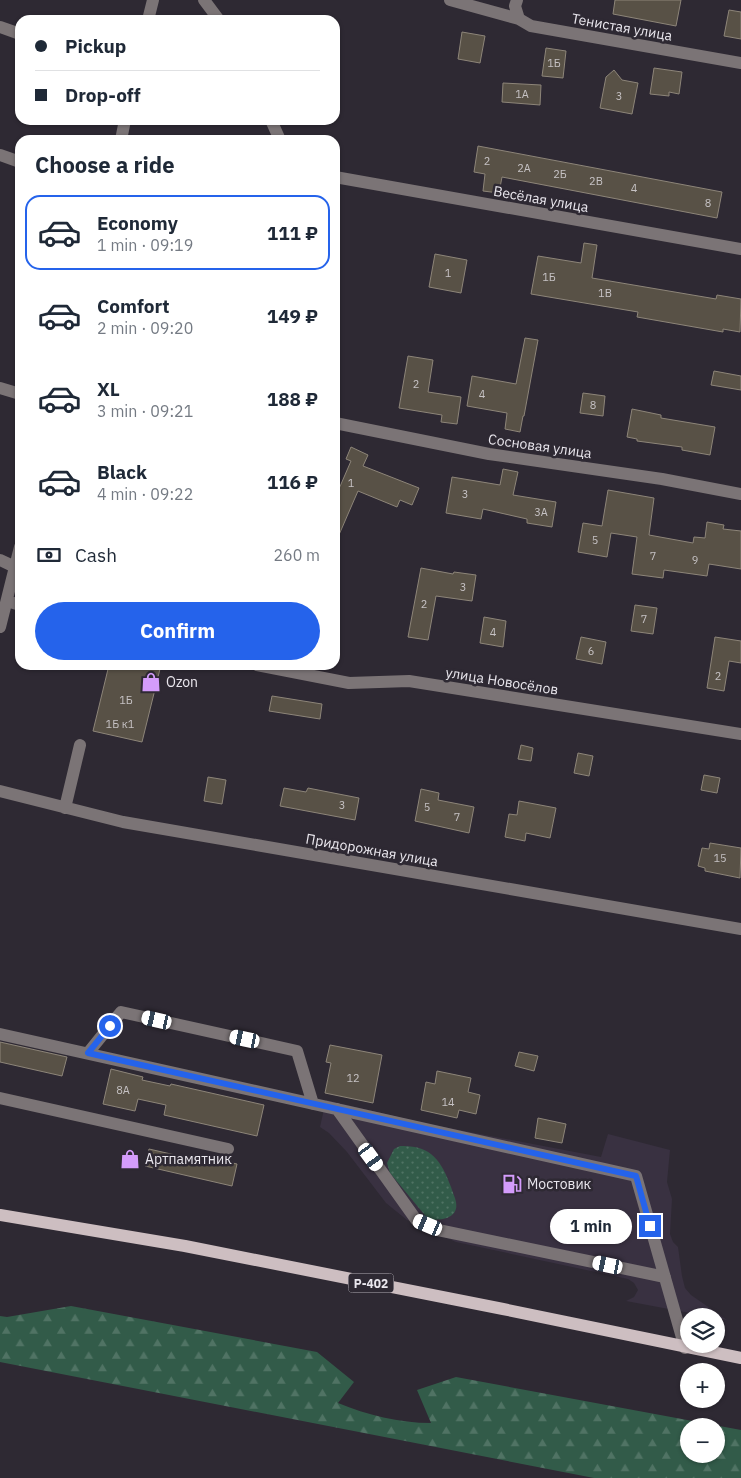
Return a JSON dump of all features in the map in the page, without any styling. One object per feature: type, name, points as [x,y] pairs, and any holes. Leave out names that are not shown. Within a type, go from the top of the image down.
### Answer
[{"type":"main road","name":"Р-402","points":[[0,1214],[185,1246],[503,1309],[680,1347]]},
{"type":"main road","name":"Р-402","points":[[713,1353],[741,1358]]},
{"type":"street","points":[[149,15],[153,0]]},
{"type":"street","points":[[204,0],[215,15]]},
{"type":"street","name":"Тенистая улица","points":[[450,0],[519,18],[531,26],[741,63]]},
{"type":"street","points":[[517,0],[515,6],[519,18]]},
{"type":"street","points":[[0,26],[15,32]]},
{"type":"street","points":[[0,155],[15,160]]},
{"type":"street","name":"Весёлая улица","points":[[340,178],[741,249]]},
{"type":"street","points":[[0,388],[15,392]]},
{"type":"street","name":"Сосновая улица","points":[[340,424],[489,454],[662,479],[741,494]]},
{"type":"street","points":[[0,560],[15,567],[0,627]]},
{"type":"street","points":[[7,602],[15,604]]},
{"type":"street","name":"улица Новосёлов","points":[[283,670],[349,683],[409,681],[741,734]]},
{"type":"street","points":[[65,808],[80,745]]},
{"type":"street","name":"Придорожная улица","points":[[0,791],[123,822],[741,929]]},
{"type":"street","points":[[88,1053],[121,1012],[298,1051],[313,1104]]},
{"type":"street","points":[[0,1034],[636,1176],[680,1330]]},
{"type":"street","points":[[0,1098],[228,1149]]},
{"type":"street","points":[[337,1109],[417,1221],[438,1230],[665,1277]]},
{"type":"shaded area","points":[[326,1100],[428,1124],[601,1157],[608,1134],[670,1150],[667,1182],[672,1199],[670,1234],[673,1242],[678,1247],[685,1288],[691,1295],[710,1308],[680,1308],[680,1311],[626,1301],[634,1297],[638,1290],[634,1283],[628,1279],[456,1242],[407,1220],[386,1203],[347,1152],[329,1133],[320,1127]]},
{"type":"green space","points":[[400,1146],[420,1148],[427,1151],[439,1162],[456,1200],[455,1212],[448,1218],[428,1219],[390,1173],[387,1163],[394,1149]]},
{"type":"green space","points":[[71,1306],[317,1352],[354,1382],[338,1403],[372,1415],[395,1420],[431,1423],[417,1390],[456,1377],[680,1419],[680,1463],[725,1463],[725,1427],[741,1430],[741,1478],[594,1478],[0,1362],[0,1316],[7,1317]]},
{"type":"building","points":[[615,0],[681,0],[676,26],[613,14]]},
{"type":"building","points":[[729,10],[741,12],[741,39],[724,36]]},
{"type":"building","points":[[462,32],[485,36],[480,63],[458,59]]},
{"type":"building","points":[[546,48],[566,51],[563,78],[542,76]]},
{"type":"building","points":[[654,68],[682,72],[679,94],[669,92],[669,96],[650,94]]},
{"type":"building","points":[[614,70],[622,80],[638,83],[632,114],[600,108],[606,77]]},
{"type":"building","points":[[503,83],[541,85],[540,105],[502,102]]},
{"type":"building","points":[[478,146],[722,192],[717,218],[502,177],[499,193],[483,191],[485,174],[474,172]]},
{"type":"building","points":[[584,243],[597,245],[592,278],[716,299],[717,295],[741,299],[740,332],[723,329],[723,332],[637,317],[638,312],[531,294],[538,256],[581,263]]},
{"type":"building","points":[[435,254],[467,260],[461,293],[429,287]]},
{"type":"building","points":[[525,338],[538,340],[520,432],[505,429],[507,413],[467,406],[472,376],[516,384]]},
{"type":"building","points":[[408,356],[433,360],[428,392],[461,397],[457,424],[441,422],[442,415],[399,408]]},
{"type":"building","points":[[714,371],[741,376],[741,390],[711,385]]},
{"type":"building","points":[[583,393],[605,396],[603,416],[580,413]]},
{"type":"building","points":[[632,409],[661,415],[661,418],[715,427],[710,455],[682,450],[682,447],[637,441],[637,439],[627,437]]},
{"type":"building","points":[[351,447],[368,455],[363,466],[419,488],[412,505],[400,500],[397,507],[358,491],[340,532],[340,486],[351,461],[346,459]]},
{"type":"building","points":[[503,469],[518,472],[513,495],[556,502],[552,527],[527,523],[527,519],[483,509],[481,519],[446,513],[452,477],[500,485]]},
{"type":"building","points":[[608,490],[654,498],[649,535],[693,543],[694,537],[705,538],[707,522],[724,525],[723,529],[741,531],[741,569],[709,564],[707,576],[664,570],[663,578],[632,574],[637,537],[611,533],[607,557],[578,552],[583,523],[602,526]]},
{"type":"building","points":[[421,568],[453,574],[454,572],[476,575],[472,601],[436,596],[428,640],[408,637]]},
{"type":"building","points":[[635,605],[657,608],[653,634],[631,631]]},
{"type":"building","points":[[484,617],[506,621],[503,647],[480,643]]},
{"type":"building","points":[[581,637],[606,642],[602,664],[576,659]]},
{"type":"building","points":[[715,637],[741,641],[741,663],[729,661],[724,691],[707,688]]},
{"type":"building","points":[[108,670],[160,670],[142,742],[93,731]]},
{"type":"building","points":[[272,696],[322,704],[320,719],[269,711]]},
{"type":"building","points":[[521,745],[533,748],[531,761],[518,759]]},
{"type":"building","points":[[578,753],[593,756],[589,776],[574,773]]},
{"type":"building","points":[[704,775],[720,778],[717,793],[701,790]]},
{"type":"building","points":[[208,777],[226,780],[222,804],[204,801]]},
{"type":"building","points":[[284,788],[306,792],[308,788],[359,798],[355,820],[280,806]]},
{"type":"building","points":[[421,789],[439,793],[438,800],[474,807],[469,833],[415,821]]},
{"type":"building","points":[[519,801],[556,808],[550,838],[526,833],[525,841],[505,837],[509,814],[517,815]]},
{"type":"building","points":[[710,843],[741,848],[740,878],[705,871],[705,868],[698,866],[702,848],[709,849]]},
{"type":"building","points":[[0,1042],[67,1057],[62,1076],[0,1062]]},
{"type":"building","points":[[330,1045],[382,1055],[373,1103],[325,1093],[331,1063],[326,1062]]},
{"type":"building","points":[[519,1052],[538,1056],[534,1071],[515,1066]]},
{"type":"building","points":[[111,1069],[143,1077],[142,1080],[170,1086],[171,1084],[264,1105],[257,1136],[164,1115],[166,1105],[138,1099],[135,1111],[103,1104]]},
{"type":"building","points":[[437,1071],[471,1078],[468,1092],[480,1095],[476,1114],[459,1110],[457,1118],[421,1110],[426,1082],[435,1084]]},
{"type":"building","points":[[538,1118],[566,1124],[562,1143],[535,1138]]},
{"type":"building","points":[[149,1149],[206,1162],[207,1157],[237,1164],[232,1186],[145,1166]]},
{"type":"place","name":"Ozon","points":[[151,682]]},
{"type":"place","name":"Артпамятник","points":[[130,1159]]},
{"type":"place","name":"Мостовик","points":[[512,1184]]},
{"type":"route","points":[[110,1026],[88,1053],[636,1176],[650,1226]]}]
